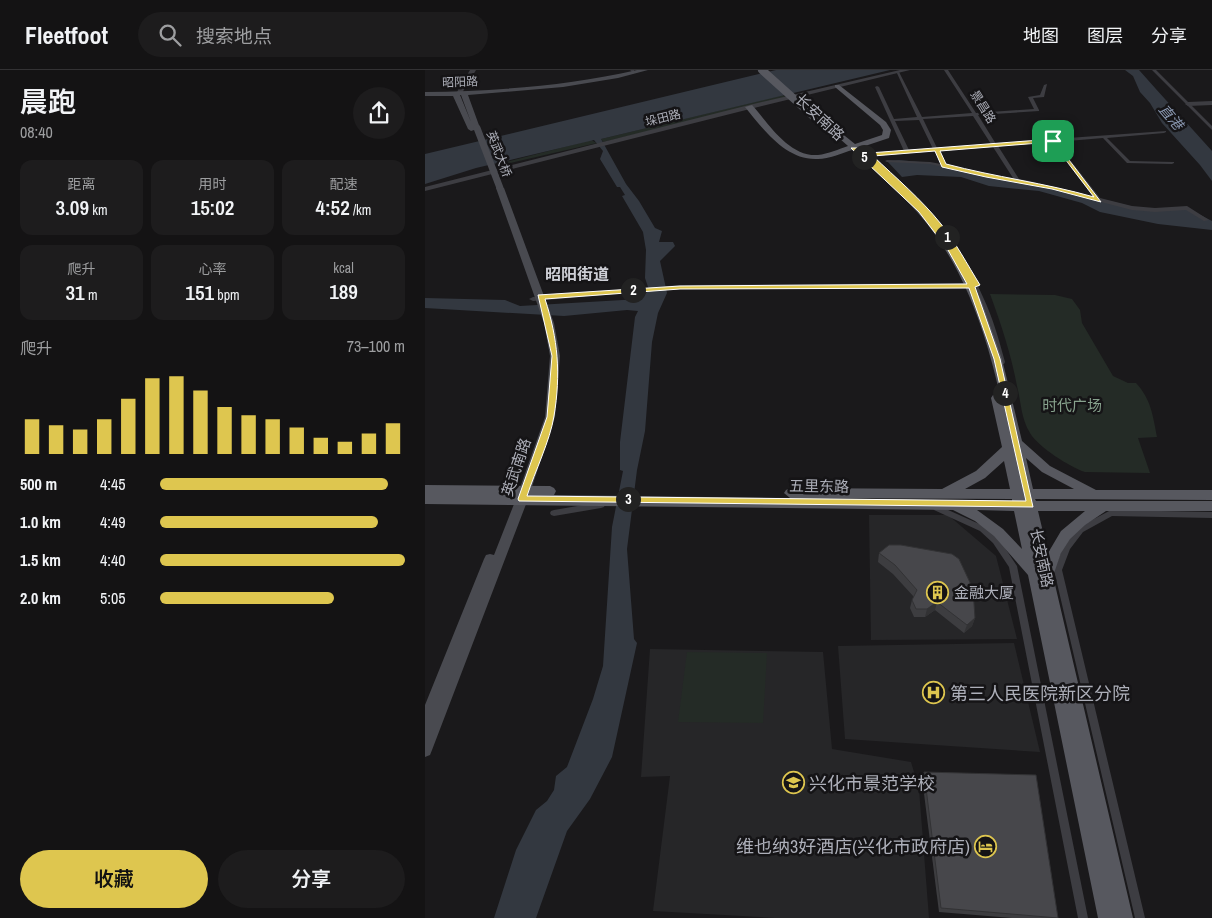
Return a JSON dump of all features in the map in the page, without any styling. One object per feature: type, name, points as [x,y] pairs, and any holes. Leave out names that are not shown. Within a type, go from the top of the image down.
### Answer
[{"type":"main road","name":"昭阳路","points":[[460,93],[548,85],[633,70]]},
{"type":"main road","name":"昭阳路","points":[[425,93],[460,93],[548,87],[645,70]]},
{"type":"main road","name":"长安南路","points":[[762,70],[833,131]]},
{"type":"main road","name":"长安南路","points":[[769,70],[916,212],[971,286],[989,360],[1014,441],[1107,918]]},
{"type":"main road","points":[[749,107],[785,146],[797,154],[818,156],[851,148],[886,136],[887,130],[837,86]]},
{"type":"main road","name":"英武大桥","points":[[460,93],[497,189]]},
{"type":"main road","name":"英武南路","points":[[425,750],[550,417],[555,356],[546,324],[497,189]]},
{"type":"main road","points":[[939,494],[965,484],[995,465],[1014,441],[1046,469],[1097,495]]},
{"type":"main road","name":"五里东路","points":[[425,490],[596,499],[952,504],[1097,495],[1212,495]]},
{"type":"main road","name":"五里东路","points":[[642,499],[939,494],[1105,507],[1212,506]]},
{"type":"main road","name":"英武南路","points":[[425,722],[520,495]]},
{"type":"main road","name":"五里东路","points":[[425,499],[520,495]]},
{"type":"main road","points":[[952,504],[980,517],[1000,532],[1040,576],[1053,551],[1063,537],[1084,517],[1105,507]]},
{"type":"main road","name":"长安南路","points":[[1040,576],[1123,918]]},
{"type":"street","points":[[460,93],[473,70]]},
{"type":"street","name":"垛田路","points":[[425,189],[749,107],[907,70]]},
{"type":"street","name":"景昌路","points":[[946,70],[1017,180]]},
{"type":"street","points":[[1154,70],[1212,129]]},
{"type":"street","points":[[897,72],[944,166]]},
{"type":"street","points":[[893,120],[1037,110],[1030,97],[1042,96],[1046,85]]},
{"type":"street","points":[[877,87],[907,152]]},
{"type":"street","points":[[1188,104],[1212,103]]},
{"type":"street","points":[[1041,125],[1099,201]]},
{"type":"street","points":[[868,155],[1164,132]]},
{"type":"street","points":[[1104,137],[1129,162],[1172,163]]},
{"type":"street","points":[[851,148],[862,149],[910,193],[938,224],[956,249],[971,286],[992,324],[1014,441]]},
{"type":"street","points":[[887,161],[899,160],[944,166],[986,176],[1053,187],[1099,201],[1155,210],[1187,208],[1205,220]]},
{"type":"street","points":[[538,301],[636,290],[680,288],[971,286]]},
{"type":"street","points":[[555,513],[596,499]]},
{"type":"street","points":[[642,499],[940,508],[983,528],[997,541],[1013,566],[1083,918]]},
{"type":"street","points":[[1140,918],[1057,570],[1067,547],[1080,530],[1111,513],[1212,515]]},
{"type":"shaded area","name":"金融大厦","points":[[869,515],[948,515],[996,556],[1017,639],[871,640]]},
{"type":"shaded area","name":"第三人民医院新区分院","points":[[1014,643],[1040,752],[845,739],[838,646]]},
{"type":"shaded area","name":"兴化市景范学校","points":[[650,649],[823,652],[832,749],[911,762],[919,789],[929,918],[775,918],[653,911],[670,776],[641,777]]},
{"type":"green space","points":[[783,95],[787,98],[603,142],[601,139]]},
{"type":"green space","points":[[591,140],[597,143],[502,165],[502,163]]},
{"type":"green space","name":"时代广场","points":[[990,294],[1055,295],[1072,299],[1080,310],[1082,323],[1113,376],[1128,383],[1136,383],[1145,395],[1153,415],[1157,437],[1138,438],[1150,473],[1085,472],[1055,456],[1034,438],[1025,422],[1009,351]]},
{"type":"green space","points":[[687,652],[767,653],[763,723],[678,722]]},
{"type":"water","points":[[776,70],[890,70],[601,139],[626,184],[655,228],[662,231],[659,242],[673,242],[675,246],[660,261],[667,293],[658,313],[652,342],[645,431],[637,470],[627,549],[634,639],[637,643],[612,757],[590,799],[567,831],[536,918],[494,918],[516,850],[536,810],[547,801],[554,790],[556,776],[567,767],[593,699],[603,666],[612,527],[623,471],[620,470],[620,442],[635,317],[638,311],[627,310],[564,316],[425,308],[425,298],[505,300],[520,306],[640,299],[649,290],[645,278],[646,250],[643,232],[622,196],[625,195],[620,187],[617,187],[600,159],[603,151],[594,140],[476,168],[425,184],[425,154]]},
{"type":"water","name":"直港","points":[[1125,70],[1139,70],[1212,151],[1212,181],[1162,123],[1150,103],[1140,92],[1133,76]]},
{"type":"water","points":[[899,160],[930,163],[986,176],[1029,182],[1132,208],[1187,208],[1212,221],[1212,230],[1158,224],[1100,212],[1082,203],[1039,191],[989,186],[961,177],[917,175],[902,177],[887,161]]},
{"type":"building","name":"金融大厦","points":[[889,545],[901,545],[952,554],[959,559],[973,589],[975,618],[967,625],[937,602],[927,609],[916,609],[912,600],[917,590],[895,565],[879,553]]},
{"type":"building","name":"维也纳3好酒店(兴化市政府店)","points":[[924,772],[1036,775],[1058,918],[941,908]]},
{"type":"place","name":"金融大厦","points":[[938,592]]},
{"type":"place","name":"第三人民医院新区分院","points":[[934,693]]},
{"type":"place","name":"兴化市景范学校","points":[[793,783]]},
{"type":"place","name":"维也纳3好酒店(兴化市政府店)","points":[[986,846]]},
{"type":"district","name":"昭阳街道","points":[[577,274]]},
{"type":"route","points":[[1053,141],[868,155],[910,193],[938,224],[956,249],[976,285],[971,286],[729,286],[541,297],[549,323],[555,356],[550,417],[522,499],[1031,505],[997,359],[971,286],[951,250],[921,211],[853,148],[862,149],[868,155],[937,150],[944,166],[986,176],[1053,187],[1099,201],[1053,141]]}]
